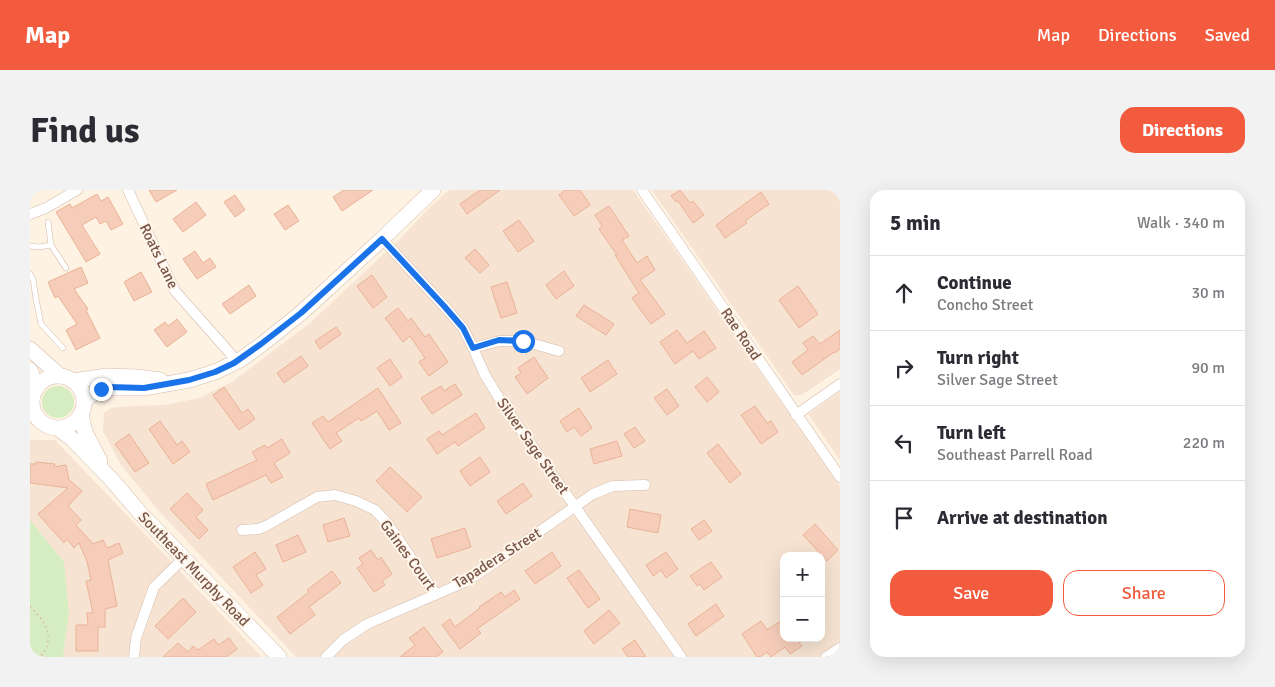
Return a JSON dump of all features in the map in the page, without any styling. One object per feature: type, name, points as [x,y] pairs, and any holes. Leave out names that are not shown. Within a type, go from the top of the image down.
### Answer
[{"type":"main road","points":[[30,429],[66,427],[73,424],[95,392],[104,388],[161,386],[203,376],[237,361],[301,313],[433,190]]},
{"type":"main road","points":[[30,349],[66,379],[80,388],[83,408]]},
{"type":"main road","points":[[30,370],[37,388]]},
{"type":"main road","points":[[52,427],[39,420],[31,406],[37,388],[46,379],[114,376],[149,378],[171,383]]},
{"type":"main road","name":"Southeast Murphy Road","points":[[83,408],[83,426],[111,479]]},
{"type":"main road","name":"Southeast Murphy Road","points":[[52,427],[74,440],[141,514],[279,657]]},
{"type":"street","points":[[30,214],[46,208],[77,190]]},
{"type":"street","name":"Roats Lane","points":[[128,190],[175,291],[237,361]]},
{"type":"street","name":"Rae Road","points":[[642,190],[840,477]]},
{"type":"street","name":"Silver Sage Street","points":[[382,239],[463,328],[485,375],[502,403],[681,657]]},
{"type":"street","points":[[473,348],[499,340],[523,341],[559,351]]},
{"type":"street","points":[[796,415],[840,384]]},
{"type":"street","name":"Tapadera Street","points":[[326,657],[342,640],[367,624],[465,582],[593,494],[613,486],[645,485]]},
{"type":"street","name":"Gaines Court","points":[[242,530],[258,529],[266,526],[317,498],[335,495],[356,501],[374,510],[388,524],[436,594]]},
{"type":"street","points":[[134,657],[136,638],[154,587],[184,558]]},
{"type":"street","points":[[826,657],[840,648]]},
{"type":"lane","points":[[48,222],[51,245],[66,268]]},
{"type":"lane","points":[[30,246],[51,245]]},
{"type":"lane","points":[[30,274],[34,279],[41,324],[63,348]]},
{"type":"path","points":[[30,607],[38,614],[48,634],[49,643],[45,652],[40,657]]},
{"type":"shaded area","points":[[449,190],[633,190],[840,486],[840,657],[296,657],[158,510],[121,465],[103,431],[104,413],[111,408],[165,405],[199,398],[232,382],[310,323]]},
{"type":"shaded area","points":[[652,190],[834,190],[840,199],[840,369],[802,395],[794,395]]},
{"type":"shaded area","points":[[840,392],[840,460],[808,414]]},
{"type":"shaded area","points":[[30,440],[55,440],[262,657],[63,657],[69,612],[64,562],[30,520]]},
{"type":"green space","points":[[58,386],[64,387],[69,391],[73,396],[73,408],[69,413],[64,417],[58,418],[52,417],[47,413],[43,408],[42,402],[43,396],[47,391],[52,387]]},
{"type":"green space","points":[[30,520],[64,562],[69,612],[63,657],[30,657]]},
{"type":"building","points":[[149,190],[177,190],[156,202]]},
{"type":"building","points":[[344,190],[373,190],[342,211],[333,197]]},
{"type":"building","points":[[480,190],[500,190],[467,214],[460,204]]},
{"type":"building","points":[[565,190],[580,190],[590,205],[574,216],[559,195]]},
{"type":"building","points":[[680,190],[690,203],[693,201],[704,215],[693,223],[678,201],[676,202],[671,196]]},
{"type":"building","points":[[761,192],[769,204],[745,221],[747,223],[725,238],[716,225]]},
{"type":"building","points":[[97,194],[101,201],[108,197],[123,224],[111,230],[106,221],[100,224],[96,217],[82,225],[100,254],[86,262],[56,212],[70,204],[72,208]]},
{"type":"building","points":[[235,195],[245,210],[235,217],[224,202]]},
{"type":"building","points":[[196,202],[206,215],[183,232],[173,219]]},
{"type":"building","points":[[288,205],[299,221],[285,230],[274,214]]},
{"type":"building","points":[[609,206],[629,236],[622,240],[637,263],[647,256],[655,270],[640,280],[665,314],[651,324],[632,298],[639,293],[599,229],[602,226],[595,215]]},
{"type":"building","points":[[519,220],[534,241],[518,252],[503,231]]},
{"type":"building","points":[[475,249],[489,265],[480,273],[465,258]]},
{"type":"building","points":[[195,251],[203,263],[210,258],[216,267],[197,279],[183,259]]},
{"type":"building","points":[[81,267],[88,283],[74,289],[88,309],[86,310],[100,338],[76,350],[66,330],[77,324],[58,296],[55,298],[48,282]]},
{"type":"building","points":[[564,271],[574,286],[556,299],[546,285]]},
{"type":"building","points":[[141,272],[152,292],[134,301],[124,282]]},
{"type":"building","points":[[372,275],[387,297],[373,308],[357,286]]},
{"type":"building","points":[[507,282],[517,313],[501,318],[491,287]]},
{"type":"building","points":[[249,285],[256,296],[230,314],[222,304]]},
{"type":"building","points":[[798,286],[818,314],[799,328],[779,300]]},
{"type":"building","points":[[584,305],[614,324],[606,335],[576,316]]},
{"type":"building","points":[[398,308],[408,321],[411,318],[425,337],[429,334],[448,362],[429,376],[419,362],[425,358],[410,336],[403,342],[385,318]]},
{"type":"building","points":[[177,319],[187,332],[167,347],[154,330],[165,322],[168,326]]},
{"type":"building","points":[[336,327],[341,334],[320,349],[315,341]]},
{"type":"building","points":[[677,330],[687,343],[704,331],[716,348],[699,359],[693,351],[675,364],[660,342]]},
{"type":"building","points":[[840,330],[840,349],[802,375],[792,362],[808,350],[803,343],[813,336],[820,344]]},
{"type":"building","points":[[301,356],[308,366],[284,383],[277,373]]},
{"type":"building","points":[[534,357],[548,378],[527,394],[515,377],[521,373],[518,368]]},
{"type":"building","points":[[390,359],[402,377],[390,386],[377,368]]},
{"type":"building","points":[[608,360],[617,374],[590,392],[581,378]]},
{"type":"building","points":[[707,377],[719,392],[707,402],[695,387]]},
{"type":"building","points":[[455,384],[462,395],[432,414],[421,398],[441,386],[444,391]]},
{"type":"building","points":[[224,387],[242,413],[248,409],[255,419],[239,430],[213,395]]},
{"type":"building","points":[[378,388],[401,423],[389,430],[377,411],[361,421],[359,418],[336,433],[342,441],[330,449],[312,423],[323,416],[328,422]]},
{"type":"building","points":[[667,389],[679,406],[667,415],[654,398]]},
{"type":"building","points":[[755,406],[767,423],[771,421],[778,432],[761,444],[741,415]]},
{"type":"building","points":[[579,408],[592,428],[581,436],[574,427],[567,432],[560,421]]},
{"type":"building","points":[[476,413],[485,428],[458,446],[455,442],[437,454],[427,439],[439,431],[442,435]]},
{"type":"building","points":[[160,421],[177,445],[182,441],[190,452],[173,464],[149,429]]},
{"type":"building","points":[[635,427],[645,441],[634,448],[624,434]]},
{"type":"building","points":[[129,434],[149,463],[135,472],[115,444]]},
{"type":"building","points":[[282,439],[290,453],[274,463],[283,477],[271,483],[266,475],[213,500],[206,484],[257,460],[252,452],[265,445],[267,448]]},
{"type":"building","points":[[617,441],[622,456],[594,464],[590,449]]},
{"type":"building","points":[[718,444],[741,474],[730,483],[707,453]]},
{"type":"building","points":[[480,457],[490,472],[470,486],[460,471]]},
{"type":"building","points":[[36,462],[55,464],[54,467],[66,465],[69,480],[82,491],[68,506],[81,520],[76,525],[93,544],[103,540],[107,548],[119,543],[123,553],[108,560],[117,606],[105,609],[105,627],[98,627],[98,651],[76,651],[76,625],[88,625],[87,613],[93,613],[86,581],[91,580],[87,561],[79,543],[74,548],[67,539],[64,543],[38,514],[68,488],[30,483],[30,464],[36,464]]},
{"type":"building","points":[[390,467],[422,497],[407,512],[376,481]]},
{"type":"building","points":[[523,483],[532,496],[506,514],[497,501]]},
{"type":"building","points":[[187,493],[203,510],[196,517],[208,530],[199,539],[170,509]]},
{"type":"building","points":[[630,509],[661,515],[658,533],[627,527]]},
{"type":"building","points":[[344,518],[350,536],[328,542],[323,525]]},
{"type":"building","points":[[704,520],[712,531],[699,540],[691,529]]},
{"type":"building","points":[[815,524],[838,550],[827,561],[825,552],[819,552],[803,535]]},
{"type":"building","points":[[465,528],[471,547],[437,558],[431,539]]},
{"type":"building","points":[[298,535],[306,552],[283,562],[276,545]]},
{"type":"building","points":[[371,550],[378,560],[381,557],[392,574],[382,581],[385,585],[374,592],[357,568],[363,564],[359,558]]},
{"type":"building","points":[[255,552],[266,569],[256,575],[263,585],[251,593],[233,567]]},
{"type":"building","points":[[552,552],[561,566],[535,584],[525,571]]},
{"type":"building","points":[[666,552],[678,569],[666,578],[661,570],[653,576],[646,565]]},
{"type":"building","points":[[711,562],[722,577],[704,590],[700,584],[697,586],[690,576]]},
{"type":"building","points":[[579,570],[600,599],[588,608],[567,578]]},
{"type":"building","points":[[332,571],[341,583],[309,607],[315,615],[290,634],[277,617]]},
{"type":"building","points":[[514,590],[520,599],[477,629],[481,633],[460,649],[442,625],[450,619],[455,627],[501,592],[505,597]]},
{"type":"building","points":[[183,598],[196,612],[168,639],[155,626]]},
{"type":"building","points":[[716,604],[724,616],[696,636],[688,624]]},
{"type":"building","points":[[609,610],[620,623],[594,644],[584,631]]},
{"type":"building","points":[[761,621],[767,630],[780,622],[780,642],[801,642],[799,643],[802,646],[790,654],[785,647],[771,657],[767,652],[757,657],[742,634]]},
{"type":"building","points":[[424,627],[443,652],[436,657],[400,657],[415,645],[409,638]]},
{"type":"building","points":[[229,638],[237,649],[226,657],[163,657],[178,643],[188,652],[193,646],[198,650],[214,639],[218,645]]},
{"type":"building","points":[[635,640],[646,657],[628,657],[622,649]]},
{"type":"route","points":[[101,389],[108,387],[144,388],[161,386],[203,376],[234,363],[301,313],[382,239],[463,328],[473,348],[499,340],[523,341]]}]
